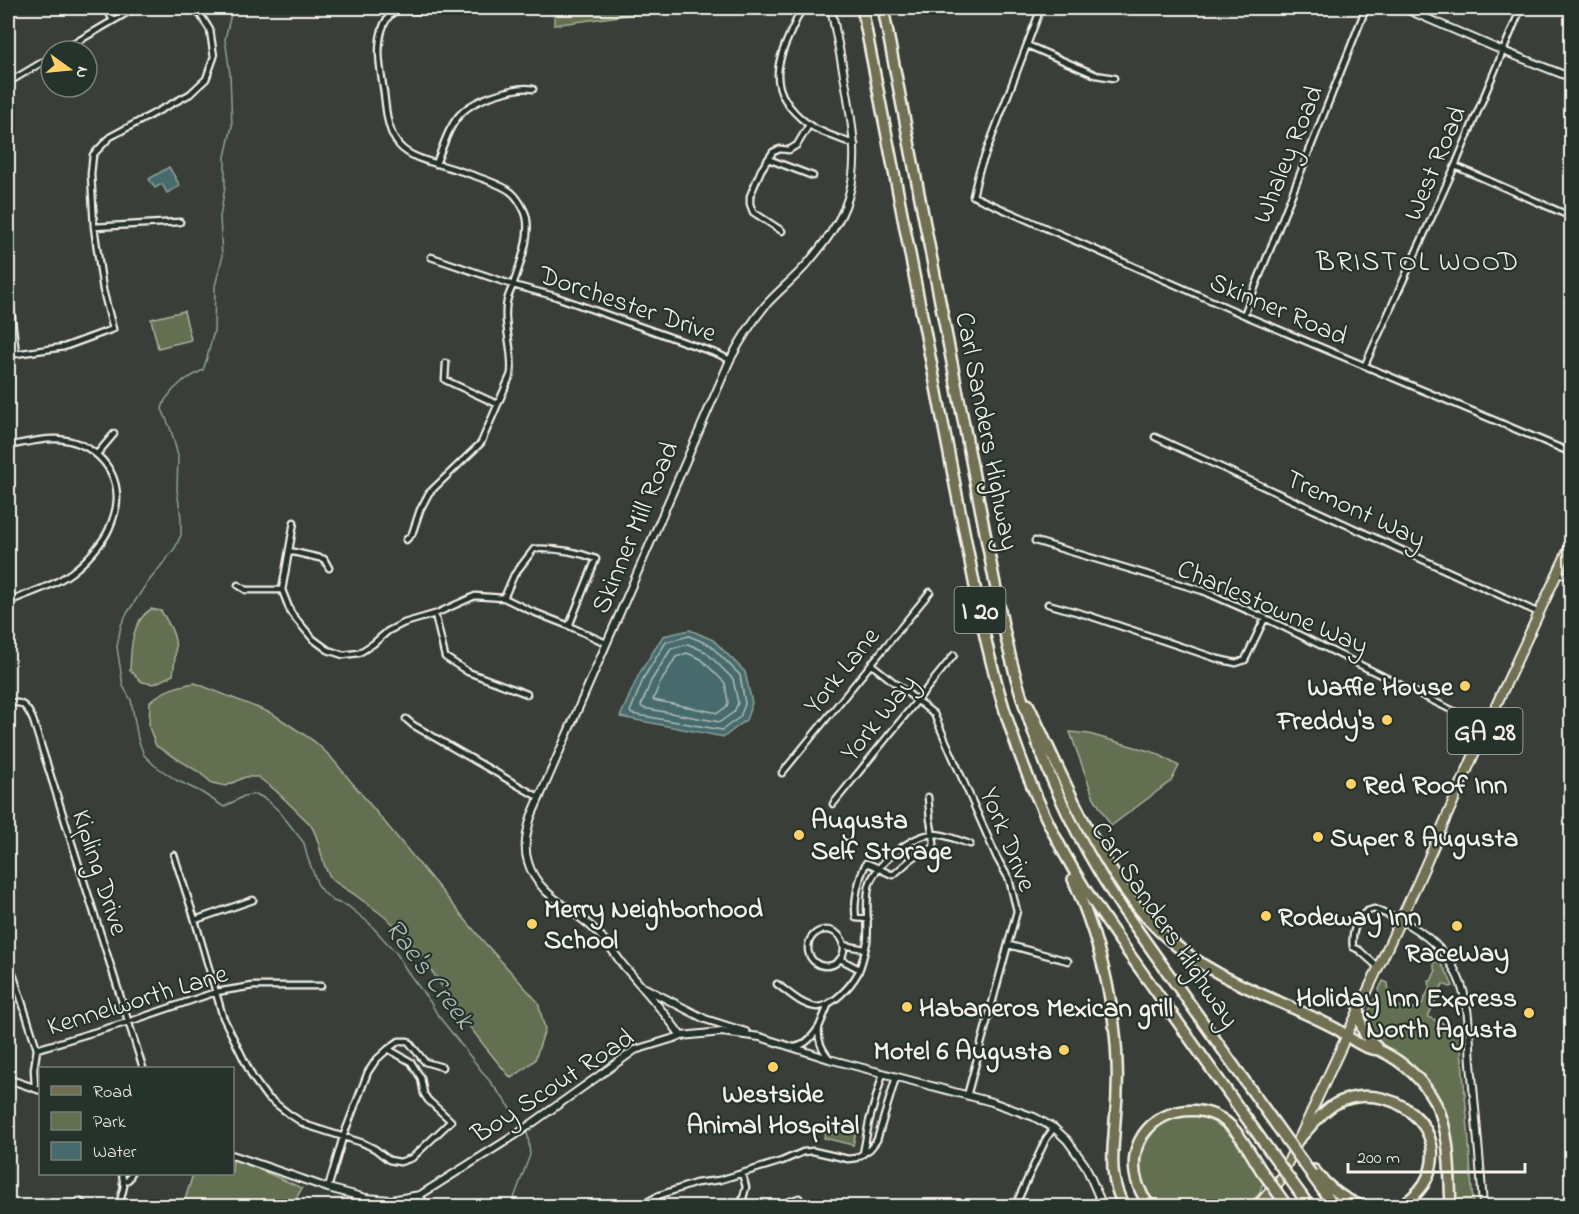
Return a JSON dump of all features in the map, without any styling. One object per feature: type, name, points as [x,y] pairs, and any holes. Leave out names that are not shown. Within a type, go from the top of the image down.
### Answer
[{"type":"highway","name":"Carl Sanders Highway","points":[[862,8],[989,655],[1016,746],[1055,836],[1104,919],[1310,1206]]},
{"type":"highway","name":"Carl Sanders Highway","points":[[883,8],[1003,626],[1028,719],[1064,808],[1089,856],[1124,911],[1279,1129],[1313,1172],[1334,1206]]},
{"type":"highway","points":[[1016,678],[1084,824],[1130,898],[1150,923],[1179,949],[1210,969],[1335,1028],[1358,1043],[1379,1050],[1406,1067],[1425,1086],[1437,1105],[1444,1126],[1449,1157],[1451,1206]]},
{"type":"highway","points":[[1055,836],[1096,939],[1109,1000],[1116,1039],[1118,1086],[1112,1165],[1117,1190],[1124,1206]]},
{"type":"highway","points":[[1359,1008],[1363,1030],[1379,1050]]},
{"type":"highway","points":[[1299,1139],[1326,1110],[1354,1097],[1376,1096],[1405,1106],[1426,1131],[1431,1148],[1431,1163],[1427,1178],[1421,1188],[1407,1201],[1396,1206]]},
{"type":"highway","points":[[1150,1206],[1137,1181],[1135,1155],[1141,1140],[1151,1126],[1169,1114],[1185,1110],[1208,1113],[1223,1120],[1234,1130],[1287,1206]]},
{"type":"highway","points":[[1313,1172],[1340,1195],[1362,1206]]},
{"type":"highway","points":[[1258,1206],[1280,1180]]},
{"type":"main road","name":"GA 28","points":[[1268,1206],[1572,543]]},
{"type":"street","points":[[106,8],[113,20]]},
{"type":"street","points":[[81,39],[135,8]]},
{"type":"street","points":[[8,355],[64,347],[113,329],[103,290],[94,227],[91,174],[93,155],[110,137],[190,94],[206,79],[214,57],[210,30],[196,8]]},
{"type":"street","points":[[802,8],[783,50],[778,68],[778,87],[783,100],[809,125],[855,145]]},
{"type":"street","name":"Skinner Mill Road","points":[[681,1036],[645,988],[590,924],[544,891],[528,863],[525,847],[527,831],[606,643],[730,360],[745,334],[765,307],[820,247],[842,214],[848,198],[855,145],[831,8]]},
{"type":"street","points":[[1041,8],[1027,45],[1096,75],[1114,78]]},
{"type":"street","name":"Whaley Road","points":[[1244,315],[1366,8]]},
{"type":"street","points":[[1403,8],[1572,78]]},
{"type":"street","name":"West Road","points":[[1365,365],[1455,165],[1521,8]]},
{"type":"street","points":[[406,540],[412,534],[420,510],[429,493],[481,443],[511,374],[507,301],[528,239],[525,213],[519,201],[510,191],[492,182],[422,160],[401,148],[395,140],[389,127],[378,57],[380,39],[387,18],[393,12],[401,9],[421,11]]},
{"type":"street","name":"Skinner Road","points":[[1027,45],[979,171],[973,196],[1244,315],[1572,453]]},
{"type":"street","points":[[8,84],[39,64]]},
{"type":"street","points":[[436,164],[450,127],[464,110],[492,95],[517,88],[533,89]]},
{"type":"street","points":[[782,231],[753,212],[750,196],[761,170],[773,152],[780,149],[789,150],[797,145],[809,125]]},
{"type":"street","points":[[768,159],[813,176]]},
{"type":"street","points":[[1455,165],[1572,217]]},
{"type":"street","points":[[94,227],[180,222]]},
{"type":"street","name":"Dorchester Drive","points":[[431,257],[513,285],[565,299],[730,360]]},
{"type":"street","points":[[8,284],[16,354]]},
{"type":"street","points":[[446,363],[445,380],[497,405]]},
{"type":"street","points":[[97,454],[114,434]]},
{"type":"street","name":"Tremont Way","points":[[1155,437],[1539,613]]},
{"type":"street","points":[[8,446],[41,439],[59,439],[77,443],[92,450],[104,460],[113,478],[117,498],[109,530],[77,569],[59,581],[8,602]]},
{"type":"street","points":[[294,522],[282,590],[291,613],[313,639],[328,650],[343,655],[359,653],[388,630],[435,614],[475,596],[504,598],[606,643]]},
{"type":"street","name":"Charlestowne Way","points":[[1035,541],[1203,591],[1265,618],[1486,727]]},
{"type":"street","points":[[504,598],[514,575],[534,549],[551,548],[577,552],[596,559],[569,626]]},
{"type":"street","points":[[289,551],[324,559],[329,568]]},
{"type":"street","points":[[1557,572],[1572,578]]},
{"type":"street","points":[[238,585],[246,590],[282,590]]},
{"type":"street","name":"York Lane","points":[[782,773],[930,592]]},
{"type":"street","points":[[1048,604],[1236,663],[1245,660],[1265,618]]},
{"type":"street","points":[[435,614],[445,657],[468,672],[527,694]]},
{"type":"street","name":"York Way","points":[[833,804],[954,655]]},
{"type":"street","name":"York Drive","points":[[871,664],[934,714],[997,858],[1009,879],[1017,911],[967,1096]]},
{"type":"street","name":"Kipling Drive","points":[[8,702],[24,704],[33,720],[143,1067]]},
{"type":"street","points":[[406,719],[540,798]]},
{"type":"street","points":[[868,919],[856,918],[855,911],[860,876],[866,863],[893,876],[906,862],[924,850],[933,848],[928,797]]},
{"type":"street","points":[[777,984],[793,997],[818,1007],[841,995],[859,969],[865,948],[869,885],[881,865],[901,848],[925,835],[938,834],[970,844]]},
{"type":"street","points":[[174,855],[223,1017],[253,1078],[266,1096],[306,1125],[363,1143],[389,1160],[400,1162],[412,1158],[451,1121],[428,1100],[424,1094],[421,1078],[411,1062],[387,1049]]},
{"type":"street","points":[[195,920],[253,900]]},
{"type":"street","points":[[1378,967],[1353,947],[1352,939],[1364,912],[1374,909],[1414,927],[1441,948],[1455,971],[1463,991],[1469,1026],[1483,1206]]},
{"type":"street","points":[[829,930],[838,935],[843,945],[843,954],[840,959],[831,965],[824,966],[817,964],[810,957],[808,950],[808,942],[812,936],[829,930]]},
{"type":"street","points":[[843,945],[865,948]]},
{"type":"street","points":[[1009,945],[1068,961]]},
{"type":"street","points":[[8,957],[37,1049],[34,1069],[38,1089],[8,1079]]},
{"type":"street","points":[[840,959],[859,969]]},
{"type":"street","name":"Kennelworth Lane","points":[[37,1049],[128,1022],[216,992],[253,986],[321,986]]},
{"type":"street","points":[[645,988],[705,1019],[760,1037]]},
{"type":"street","points":[[829,1003],[818,1035],[829,1059]]},
{"type":"street","points":[[792,1047],[800,1046],[808,1041],[819,1027]]},
{"type":"street","name":"Boy Scout Road","points":[[234,1156],[328,1188],[366,1198],[391,1200],[420,1195],[517,1134],[634,1050],[681,1036],[722,1032],[760,1037],[829,1059],[992,1102],[1035,1117],[1054,1128],[1080,1157],[1103,1206]]},
{"type":"street","points":[[328,1188],[343,1137],[368,1072],[376,1060],[399,1041],[408,1041],[425,1062],[442,1067]]},
{"type":"street","points":[[863,1154],[869,1122],[883,1073]]},
{"type":"street","points":[[644,1206],[660,1195],[696,1183],[720,1180],[782,1161],[802,1152],[813,1151],[848,1159],[856,1158],[870,1149],[877,1140],[896,1077]]},
{"type":"street","points":[[1015,1206],[1046,1139],[1054,1128]]},
{"type":"street","points":[[741,1206],[746,1187],[742,1173]]},
{"type":"street","points":[[119,1206],[122,1175]]},
{"type":"street","points":[[123,1183],[130,1175]]},
{"type":"street","points":[[420,1195],[425,1206]]},
{"type":"street","points":[[776,1206],[799,1198]]},
{"type":"street","points":[[79,1201],[86,1206]]},
{"type":"green space","points":[[554,8],[633,8],[634,14],[554,25]]},
{"type":"green space","points":[[184,311],[191,340],[158,348],[151,319]]},
{"type":"green space","points":[[151,609],[161,611],[167,620],[174,635],[176,648],[173,675],[154,684],[142,682],[130,670],[133,636],[139,621]]},
{"type":"green space","points":[[195,683],[273,714],[314,741],[330,756],[483,941],[538,1002],[545,1029],[535,1060],[511,1078],[468,1025],[409,939],[385,917],[332,879],[325,867],[314,830],[275,790],[258,777],[245,777],[226,786],[212,783],[199,772],[156,746],[149,727],[150,702],[171,689]]},
{"type":"green space","points":[[1070,732],[1089,734],[1156,753],[1179,766],[1171,781],[1111,826],[1093,796]]},
{"type":"green space","points":[[1434,961],[1440,962],[1453,986],[1443,984],[1428,1017],[1454,1028],[1456,1024],[1459,1026],[1473,1206],[1455,1206],[1446,1117],[1434,1091],[1416,1068],[1369,1034],[1367,1030],[1367,1015],[1383,981],[1388,983],[1390,1002],[1405,1009],[1407,1006],[1419,1010],[1430,987],[1429,981],[1436,970]]},
{"type":"green space","points":[[1186,1114],[1213,1122],[1224,1129],[1241,1148],[1263,1183],[1259,1194],[1246,1206],[1159,1206],[1148,1193],[1143,1184],[1140,1165],[1148,1139],[1160,1125]]},
{"type":"green space","points":[[827,1122],[857,1129],[853,1145],[824,1138]]},
{"type":"green space","points":[[234,1158],[302,1188],[292,1206],[183,1206],[193,1175],[234,1175]]},
{"type":"water","points":[[169,167],[180,186],[167,193],[162,184],[155,188],[149,179]]},
{"type":"water","points":[[690,630],[713,640],[745,672],[752,703],[746,720],[724,737],[620,717],[639,674],[663,636]]},
{"type":"waterway","points":[[238,8],[231,14],[225,39],[230,74],[232,126],[225,157],[225,187],[220,217],[222,259],[215,286],[214,331],[203,370],[174,389],[165,400],[162,409],[178,456],[177,490],[181,535],[175,548],[145,586],[121,625],[117,647],[123,686],[131,700],[138,739],[144,755],[154,765],[224,807],[244,796],[256,794],[279,811],[304,843],[319,888],[333,901],[348,906],[369,923],[397,954],[437,1014],[510,1107],[522,1127]]},
{"type":"waterway","name":"Rae's Creek","points":[[511,1206],[530,1155],[528,1136],[525,1131]]},
{"type":"place","name":"Waffle House","points":[[1465,686]]},
{"type":"place","name":"Freddy's","points":[[1387,720]]},
{"type":"place","name":"Red Roof Inn","points":[[1351,784]]},
{"type":"place","name":"Augusta Self Storage","points":[[799,835]]},
{"type":"place","name":"Super 8 Augusta","points":[[1318,837]]},
{"type":"place","name":"Rodeway Inn","points":[[1266,916]]},
{"type":"place","name":"Merry Neighborhood School","points":[[532,924]]},
{"type":"place","name":"RaceWay","points":[[1457,926]]},
{"type":"place","name":"Habaneros Mexican grill","points":[[907,1007]]},
{"type":"place","name":"Holiday Inn Express North Agusta","points":[[1529,1013]]},
{"type":"place","name":"Motel 6 Augusta","points":[[1064,1050]]},
{"type":"place","name":"Westside Animal Hospital","points":[[773,1067]]},
{"type":"district","name":"BRISTOL WOOD","points":[[1418,260]]}]
